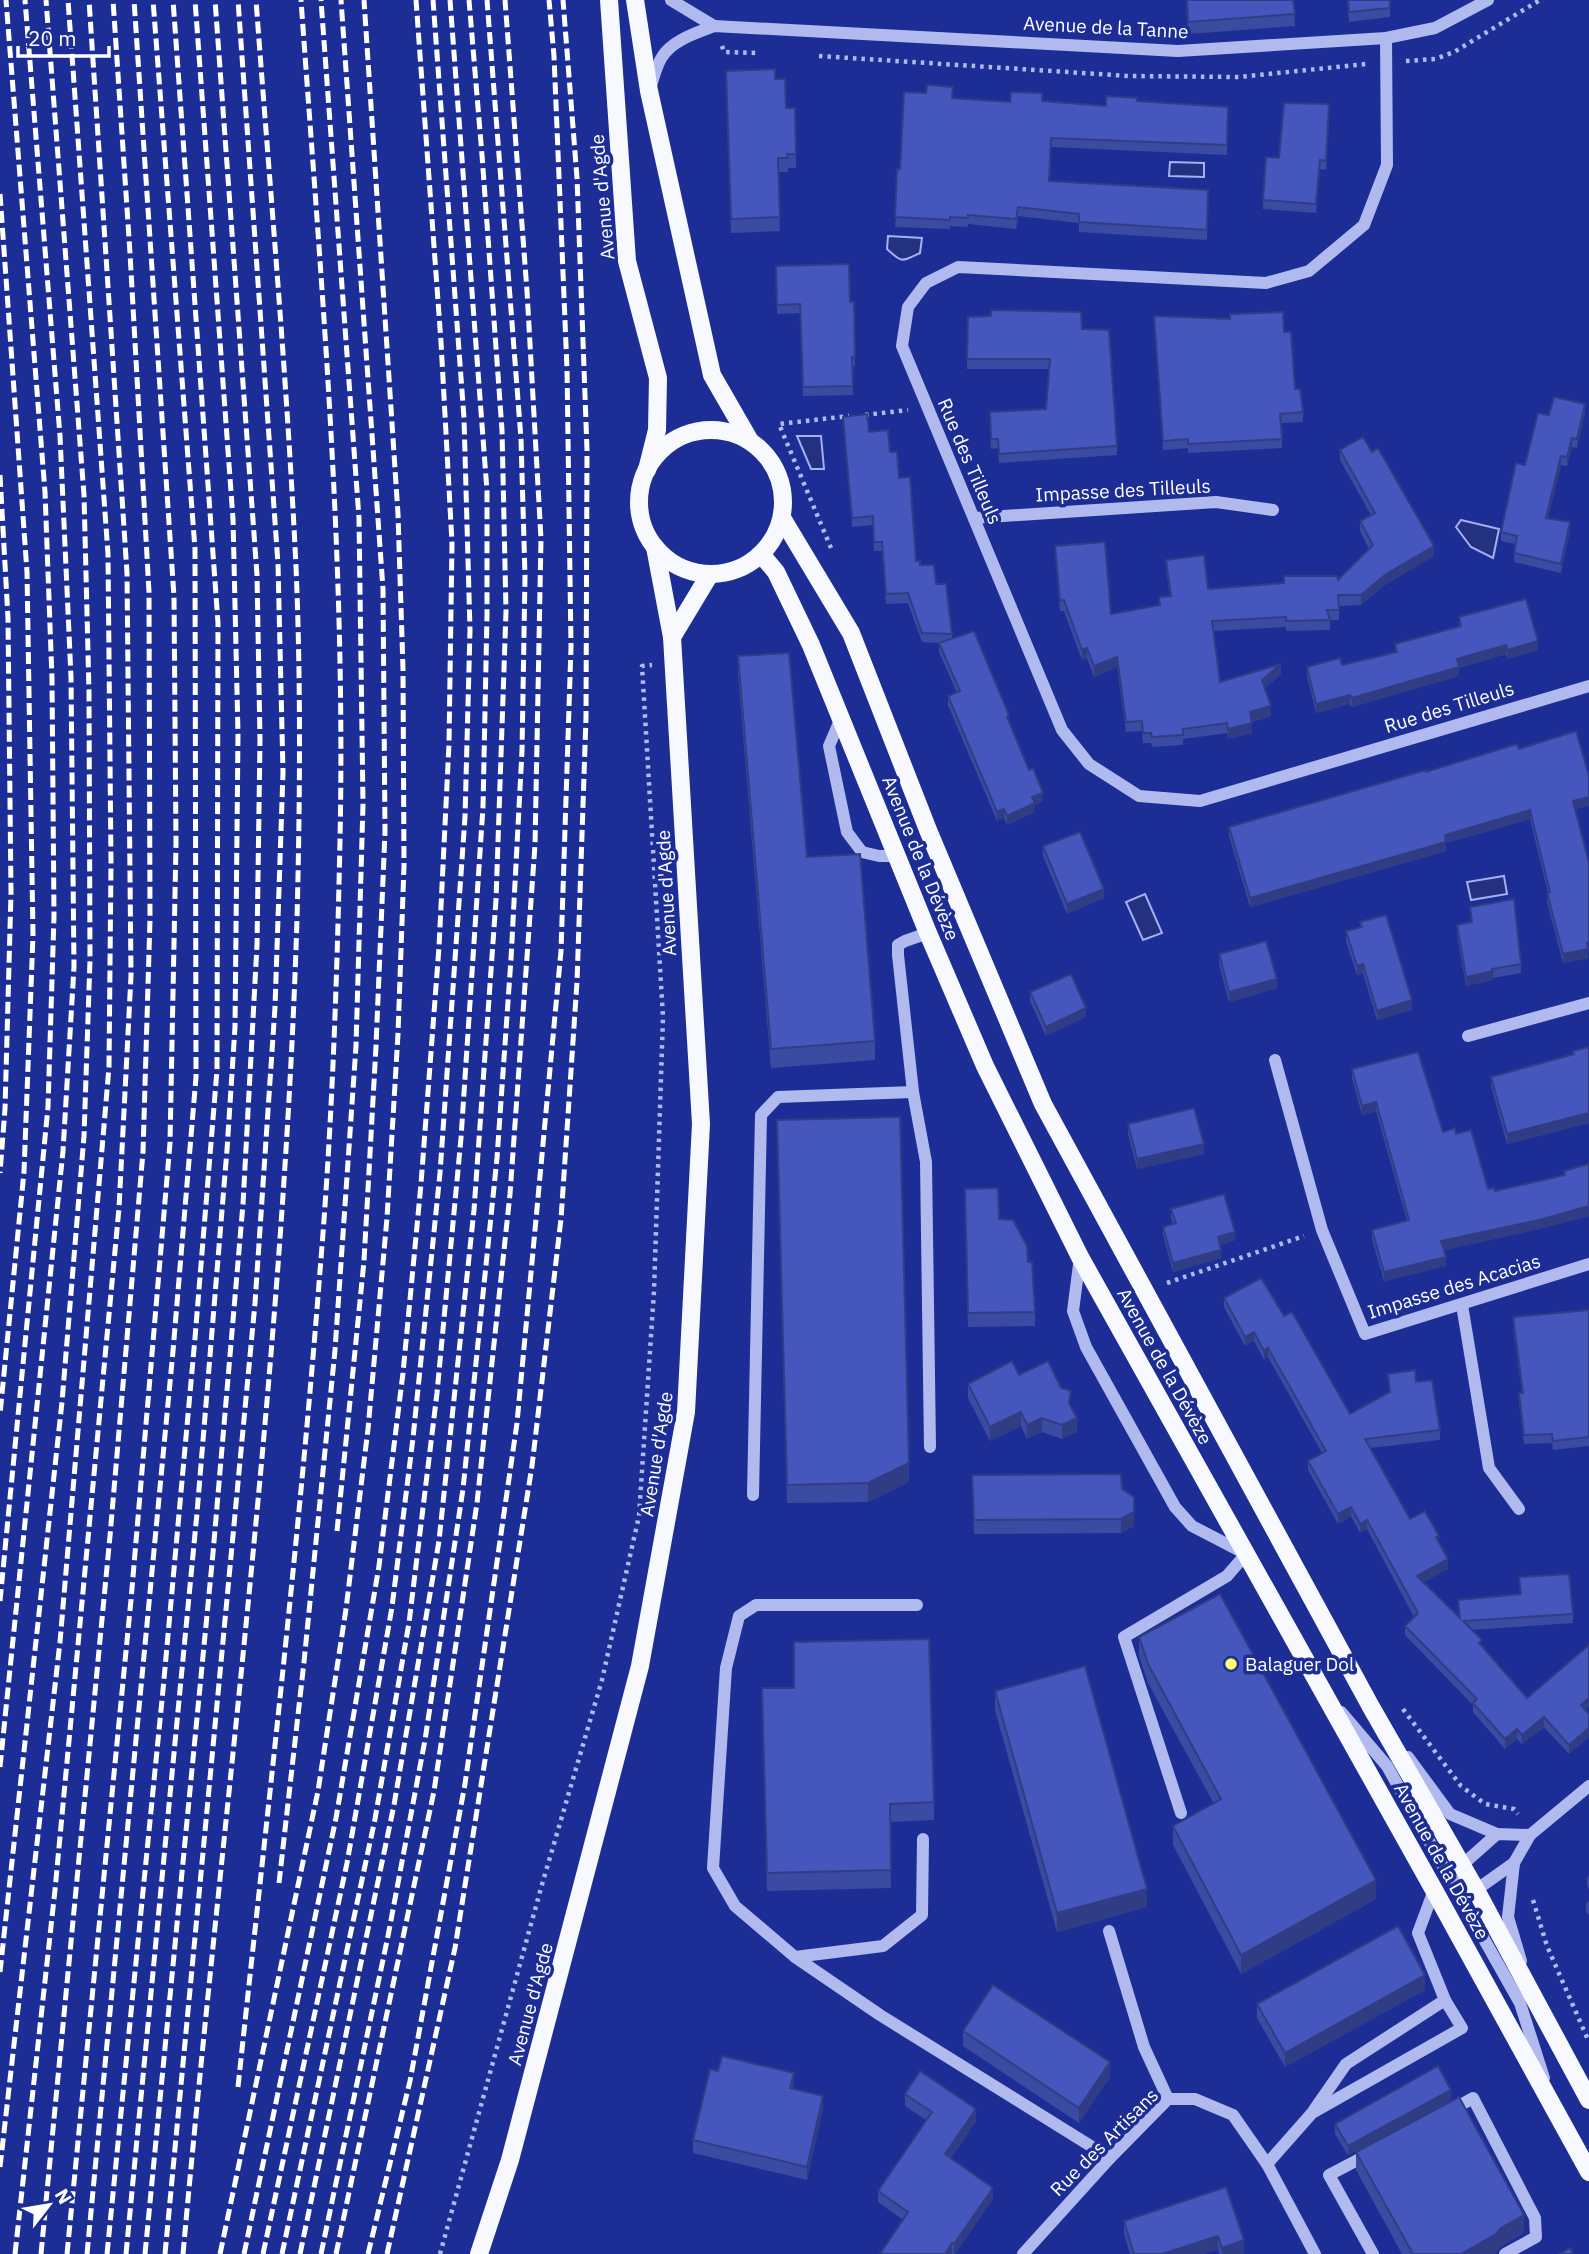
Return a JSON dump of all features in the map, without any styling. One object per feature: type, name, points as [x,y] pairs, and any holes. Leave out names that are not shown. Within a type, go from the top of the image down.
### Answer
[{"type":"main road","name":"Avenue d'Agde","points":[[609,0],[627,261],[658,378],[657,430],[647,470]]},
{"type":"main road","points":[[635,0],[649,91],[712,375],[750,440],[766,455],[778,474],[783,496],[782,518],[774,538],[761,554],[746,565],[729,572],[710,574],[690,571],[671,561],[655,547],[645,529],[640,510],[641,489],[647,470],[661,450],[681,436],[704,430],[727,431],[750,440]]},
{"type":"main road","name":"Avenue de la Dévèze","points":[[782,518],[851,633],[928,830],[1043,1104],[1143,1292],[1371,1707],[1476,1890],[1589,2100]]},
{"type":"main road","name":"Avenue d'Agde","points":[[479,2254],[510,2160],[640,1667],[686,1412],[701,1125],[672,637],[655,547]]},
{"type":"main road","name":"Avenue de la Dévèze","points":[[761,554],[776,572],[811,645],[985,1066],[1080,1257],[1589,2172]]},
{"type":"main road","points":[[672,637],[710,574]]},
{"type":"street","name":"Avenue de la Tanne","points":[[671,0],[714,26]]},
{"type":"street","name":"Avenue de la Tanne","points":[[649,91],[660,59],[666,51],[714,26],[1178,51],[1386,38],[1435,28],[1488,0]]},
{"type":"street","name":"Rue des Tilleuls","points":[[1386,38],[1387,165],[1364,225],[1309,271],[1266,283],[958,267],[926,283],[908,307],[902,346],[1062,730],[1089,764],[1139,796],[1200,801],[1589,686]]},
{"type":"street","name":"Impasse des Tilleuls","points":[[974,518],[1216,502],[1273,510]]},
{"type":"street","points":[[841,718],[829,746],[847,832],[862,852],[897,856]]},
{"type":"street","points":[[928,933],[898,945],[914,1092],[926,1162],[930,1447]]},
{"type":"street","points":[[1468,1036],[1589,1003]]},
{"type":"street","name":"Impasse des Acacias","points":[[1275,1060],[1322,1230],[1365,1334],[1589,1264]]},
{"type":"street","points":[[753,1495],[761,1115],[778,1097],[914,1092]]},
{"type":"street","points":[[1080,1257],[1073,1311],[1086,1347],[1175,1507],[1192,1526],[1246,1554],[1227,1576],[1124,1637],[1181,1814]]},
{"type":"street","points":[[1462,1305],[1489,1468],[1519,1509]]},
{"type":"street","points":[[917,1605],[756,1605],[739,1616],[726,1668],[713,1868],[735,1906],[795,1956],[880,2015],[1110,2158]]},
{"type":"street","points":[[1320,1688],[1387,1766],[1521,2003],[1552,2104]]},
{"type":"street","points":[[1371,1707],[1450,1814],[1497,1834],[1530,1835]]},
{"type":"street","points":[[1529,1987],[1508,1917],[1514,1863],[1530,1835],[1589,1786]]},
{"type":"street","points":[[1454,1886],[1461,1866],[1497,1834]]},
{"type":"street","points":[[795,1956],[883,1946],[922,1916],[923,1839]]},
{"type":"street","points":[[1454,1886],[1476,1890],[1514,1863]]},
{"type":"street","points":[[1312,2113],[1462,2028],[1446,2000],[1418,1933],[1434,1890]]},
{"type":"street","points":[[1109,1931],[1144,2047],[1168,2099]]},
{"type":"street","points":[[1267,2164],[1312,2113],[1346,2064],[1446,2000]]},
{"type":"street","points":[[1437,2118],[1473,2098],[1535,2218],[1535,2237],[1505,2254]]},
{"type":"street","name":"Rue des Artisans","points":[[1023,2254],[1168,2099],[1195,2099],[1233,2115],[1267,2164],[1315,2254]]},
{"type":"street","points":[[1373,2254],[1329,2175],[1377,2149]]},
{"type":"path","points":[[832,551],[779,424],[926,408]]},
{"type":"path","points":[[440,2254],[541,1888],[602,1681],[639,1516],[654,1291],[663,1017],[642,666],[673,662]]},
{"type":"path","points":[[1143,1292],[1322,1230]]},
{"type":"shaded area","points":[[1170,162],[1204,163],[1204,177],[1169,176]]},
{"type":"shaded area","points":[[888,236],[922,238],[920,253],[899,259],[887,249]]},
{"type":"shaded area","points":[[797,436],[821,436],[824,469],[811,469]]},
{"type":"shaded area","points":[[1461,520],[1499,529],[1493,558],[1471,547],[1456,527]]},
{"type":"shaded area","points":[[1504,876],[1507,894],[1471,900],[1467,882]]},
{"type":"shaded area","points":[[1145,894],[1162,933],[1143,940],[1126,902]]},
{"type":"building","points":[[1187,0],[1293,0],[1295,14],[1188,22]]},
{"type":"building","points":[[1348,0],[1390,0],[1390,8],[1349,12]]},
{"type":"building","points":[[775,69],[775,79],[785,79],[786,108],[795,108],[796,154],[787,154],[788,158],[778,158],[780,217],[731,219],[726,71]]},
{"type":"building","points":[[927,85],[953,87],[952,98],[1010,102],[1011,92],[1042,93],[1042,101],[1106,106],[1106,96],[1137,98],[1137,101],[1228,107],[1227,145],[1051,138],[1049,181],[1208,190],[1207,230],[1079,222],[1079,214],[1018,207],[1016,219],[968,215],[968,218],[950,217],[950,220],[895,217],[904,92],[926,93]]},
{"type":"building","points":[[1284,103],[1329,104],[1326,161],[1320,160],[1316,204],[1263,200],[1266,157],[1279,158]]},
{"type":"building","points":[[849,264],[850,302],[854,302],[853,386],[803,387],[800,304],[777,305],[776,266]]},
{"type":"building","points":[[991,310],[1081,312],[1082,329],[1109,330],[1117,446],[999,454],[998,439],[991,439],[990,412],[1046,409],[1050,359],[967,359],[968,317],[991,316]]},
{"type":"building","points":[[1283,312],[1284,332],[1291,332],[1295,389],[1300,389],[1303,412],[1280,414],[1282,439],[1188,444],[1188,439],[1163,441],[1154,316],[1230,319],[1230,314]]},
{"type":"building","points":[[1554,397],[1585,404],[1577,439],[1572,438],[1567,457],[1561,456],[1546,518],[1570,522],[1561,564],[1514,553],[1517,536],[1501,532],[1516,463],[1525,465],[1538,413],[1549,415]]},
{"type":"building","points":[[867,414],[869,432],[888,430],[890,452],[897,452],[899,478],[910,477],[916,561],[920,561],[920,565],[934,565],[936,584],[946,584],[952,634],[922,633],[908,593],[886,594],[882,542],[874,542],[873,516],[852,518],[843,417]]},
{"type":"building","points":[[1363,437],[1372,452],[1378,448],[1434,546],[1386,574],[1361,595],[1338,595],[1339,610],[1327,610],[1330,620],[1286,621],[1286,617],[1212,621],[1220,682],[1281,664],[1262,680],[1271,706],[1250,712],[1252,723],[1228,729],[1227,723],[1183,729],[1183,735],[1152,737],[1151,733],[1143,733],[1142,721],[1126,722],[1117,657],[1094,666],[1087,648],[1082,650],[1064,600],[1060,601],[1055,546],[1105,542],[1111,614],[1160,605],[1159,597],[1171,596],[1166,560],[1204,555],[1208,589],[1284,583],[1284,576],[1337,576],[1338,580],[1373,545],[1360,521],[1375,513],[1340,450]]},
{"type":"building","points":[[1526,599],[1538,641],[1507,650],[1506,645],[1457,659],[1459,667],[1352,698],[1350,695],[1316,704],[1307,667],[1340,658],[1342,665],[1397,652],[1395,644],[1461,626],[1459,617]]},
{"type":"building","points":[[974,631],[1029,770],[1033,768],[1043,793],[1032,797],[1035,803],[1007,816],[1004,809],[997,812],[948,696],[960,691],[939,643]]},
{"type":"building","points":[[789,653],[807,857],[860,854],[875,1041],[771,1049],[738,656]]},
{"type":"building","points":[[1576,731],[1589,776],[1589,797],[1573,801],[1589,863],[1588,949],[1563,954],[1530,810],[1445,835],[1446,842],[1250,898],[1229,827],[1517,744],[1519,749]]},
{"type":"building","points":[[1080,832],[1104,889],[1067,904],[1043,846]]},
{"type":"building","points":[[1514,899],[1521,964],[1466,977],[1457,925],[1472,922],[1470,907]]},
{"type":"building","points":[[1386,915],[1412,1000],[1377,1011],[1363,964],[1357,966],[1346,931],[1362,927],[1360,922]]},
{"type":"building","points":[[1266,941],[1277,979],[1229,992],[1219,954]]},
{"type":"building","points":[[1071,974],[1086,1008],[1046,1027],[1030,992]]},
{"type":"building","points":[[1589,1047],[1589,1113],[1507,1134],[1491,1077],[1574,1054],[1573,1051]]},
{"type":"building","points":[[1418,1052],[1443,1132],[1455,1128],[1456,1134],[1471,1130],[1488,1189],[1494,1188],[1495,1191],[1565,1175],[1564,1171],[1589,1164],[1589,1206],[1539,1220],[1441,1241],[1446,1257],[1384,1272],[1372,1230],[1409,1220],[1376,1102],[1362,1106],[1352,1069]]},
{"type":"building","points":[[1194,1108],[1204,1144],[1137,1159],[1128,1124]]},
{"type":"building","points":[[900,1117],[909,1463],[868,1483],[787,1485],[777,1120]]},
{"type":"building","points":[[998,1188],[999,1219],[1013,1220],[1027,1246],[1028,1262],[1032,1262],[1035,1312],[968,1313],[965,1189]]},
{"type":"building","points":[[1224,1194],[1235,1232],[1218,1237],[1221,1250],[1173,1263],[1163,1227],[1176,1223],[1171,1209]]},
{"type":"building","points":[[1261,1278],[1284,1316],[1292,1312],[1350,1414],[1390,1392],[1388,1374],[1415,1370],[1416,1382],[1432,1380],[1440,1430],[1365,1439],[1410,1519],[1425,1511],[1439,1536],[1436,1537],[1448,1559],[1417,1576],[1460,1618],[1458,1600],[1521,1594],[1519,1577],[1569,1574],[1573,1614],[1463,1621],[1482,1640],[1479,1643],[1527,1698],[1589,1645],[1589,1698],[1581,1705],[1589,1714],[1589,1728],[1569,1745],[1544,1717],[1522,1735],[1517,1729],[1505,1739],[1473,1703],[1477,1699],[1405,1626],[1418,1613],[1367,1520],[1360,1524],[1351,1507],[1338,1514],[1308,1461],[1326,1451],[1268,1348],[1264,1351],[1254,1332],[1245,1337],[1224,1298]]},
{"type":"building","points":[[1589,1310],[1589,1437],[1553,1441],[1552,1434],[1524,1435],[1519,1393],[1523,1393],[1513,1317]]},
{"type":"building","points":[[1012,1361],[1019,1375],[1048,1361],[1061,1388],[1071,1391],[1069,1403],[1077,1418],[1062,1425],[1042,1418],[1027,1425],[1021,1412],[990,1427],[968,1384]]},
{"type":"building","points":[[1121,1474],[1122,1489],[1134,1497],[1134,1512],[1121,1519],[974,1520],[972,1475]]},
{"type":"building","points":[[1220,1594],[1376,1880],[1241,1955],[1173,1826],[1221,1799],[1148,1664],[1139,1637]]},
{"type":"building","points":[[929,1639],[934,1802],[890,1804],[891,1870],[767,1873],[762,1688],[794,1688],[794,1642]]},
{"type":"building","points":[[1085,1666],[1147,1889],[1057,1913],[995,1691]]},
{"type":"building","points":[[1398,1926],[1425,1975],[1285,2053],[1257,2004]]},
{"type":"building","points":[[993,1985],[1110,2062],[1079,2108],[963,2031]]},
{"type":"building","points":[[722,2056],[794,2073],[790,2088],[823,2096],[807,2167],[693,2140],[710,2069],[718,2071]]},
{"type":"building","points":[[1438,2066],[1451,2090],[1348,2146],[1335,2124]]},
{"type":"building","points":[[920,2071],[976,2109],[945,2154],[993,2188],[945,2254],[880,2254],[908,2212],[878,2191],[932,2112],[905,2094]]},
{"type":"building","points":[[1459,2097],[1524,2215],[1461,2254],[1413,2254],[1356,2152]]},
{"type":"building","points":[[1226,2187],[1244,2240],[1222,2248],[1218,2236],[1162,2254],[1134,2254],[1124,2221]]},
{"type":"building","points":[[1570,2248],[1573,2254],[1559,2254]]},
{"type":"railway","points":[[0,1601],[48,1107],[54,916],[52,679],[45,492],[6,0]]},
{"type":"railway","points":[[0,1767],[63,1151],[74,967],[71,677],[60,436],[25,0]]},
{"type":"railway","points":[[0,1972],[62,1402],[84,1136],[90,960],[89,692],[84,495],[46,0]]},
{"type":"railway","points":[[0,2167],[60,1642],[109,1067],[111,863],[108,554],[68,0]]},
{"type":"railway","points":[[15,2254],[55,1890],[119,1208],[131,976],[127,573],[89,0]]},
{"type":"railway","points":[[41,2254],[110,1536],[143,1152],[150,919],[149,592],[113,0]]},
{"type":"railway","points":[[67,2254],[131,1600],[170,1143],[176,844],[174,597],[134,0]]},
{"type":"railway","points":[[87,2254],[173,1351],[196,1077],[195,549],[153,0]]},
{"type":"railway","points":[[107,2254],[163,1690],[217,1070],[218,623],[173,0]]},
{"type":"railway","points":[[126,2254],[197,1513],[235,1027],[238,734],[233,519],[195,0]]},
{"type":"railway","points":[[145,2254],[213,1553],[243,1204],[257,945],[260,740],[257,575],[215,0]]},
{"type":"railway","points":[[165,2254],[255,1303],[275,1007],[283,772],[278,564],[238,0]]},
{"type":"railway","points":[[183,2254],[265,1420],[290,1086],[297,919],[300,743],[296,567],[256,0]]},
{"type":"railway","points":[[238,2087],[312,1373],[328,1163],[337,948],[341,735],[336,525],[301,0]]},
{"type":"railway","points":[[279,1883],[335,1350],[356,1046],[363,804],[359,518],[321,0]]},
{"type":"railway","points":[[337,1531],[364,1261],[385,832],[383,589],[341,0]]},
{"type":"railway","points":[[220,2254],[318,1791],[346,1609],[368,1429],[387,1218],[398,1034],[404,866],[403,669],[398,514],[364,0]]},
{"type":"railway","points":[[244,2254],[336,1818],[379,1566],[403,1373],[421,1184],[439,947],[449,744],[452,543],[441,342],[416,0]]},
{"type":"railway","points":[[263,2254],[347,1863],[392,1607],[413,1438],[440,1173],[465,817],[470,630],[464,418],[433,0]]},
{"type":"railway","points":[[282,2254],[375,1819],[409,1623],[437,1393],[461,1138],[483,807],[487,491],[450,0]]},
{"type":"railway","points":[[300,2254],[394,1805],[439,1541],[474,1210],[496,900],[506,611],[502,430],[469,0]]},
{"type":"railway","points":[[321,2254],[388,1936],[425,1740],[463,1489],[497,1158],[522,751],[525,576],[521,439],[487,0]]},
{"type":"railway","points":[[336,2254],[434,1791],[477,1503],[510,1194],[535,845],[541,539],[527,291],[505,0]]},
{"type":"railway","points":[[368,2254],[410,2081],[465,1784],[517,1423],[561,951],[571,647],[567,369],[554,56],[549,0]]},
{"type":"railway","points":[[387,2254],[455,1948],[532,1466],[561,1219],[577,982],[586,717],[587,450],[577,178],[563,0]]},
{"type":"railway","points":[[0,194],[27,572],[33,935],[24,1172],[0,1414]]},
{"type":"railway","points":[[0,475],[8,618],[11,893],[5,1109],[0,1173]]},
{"type":"place","name":"Balaguer Dol","points":[[1231,1664]]}]
